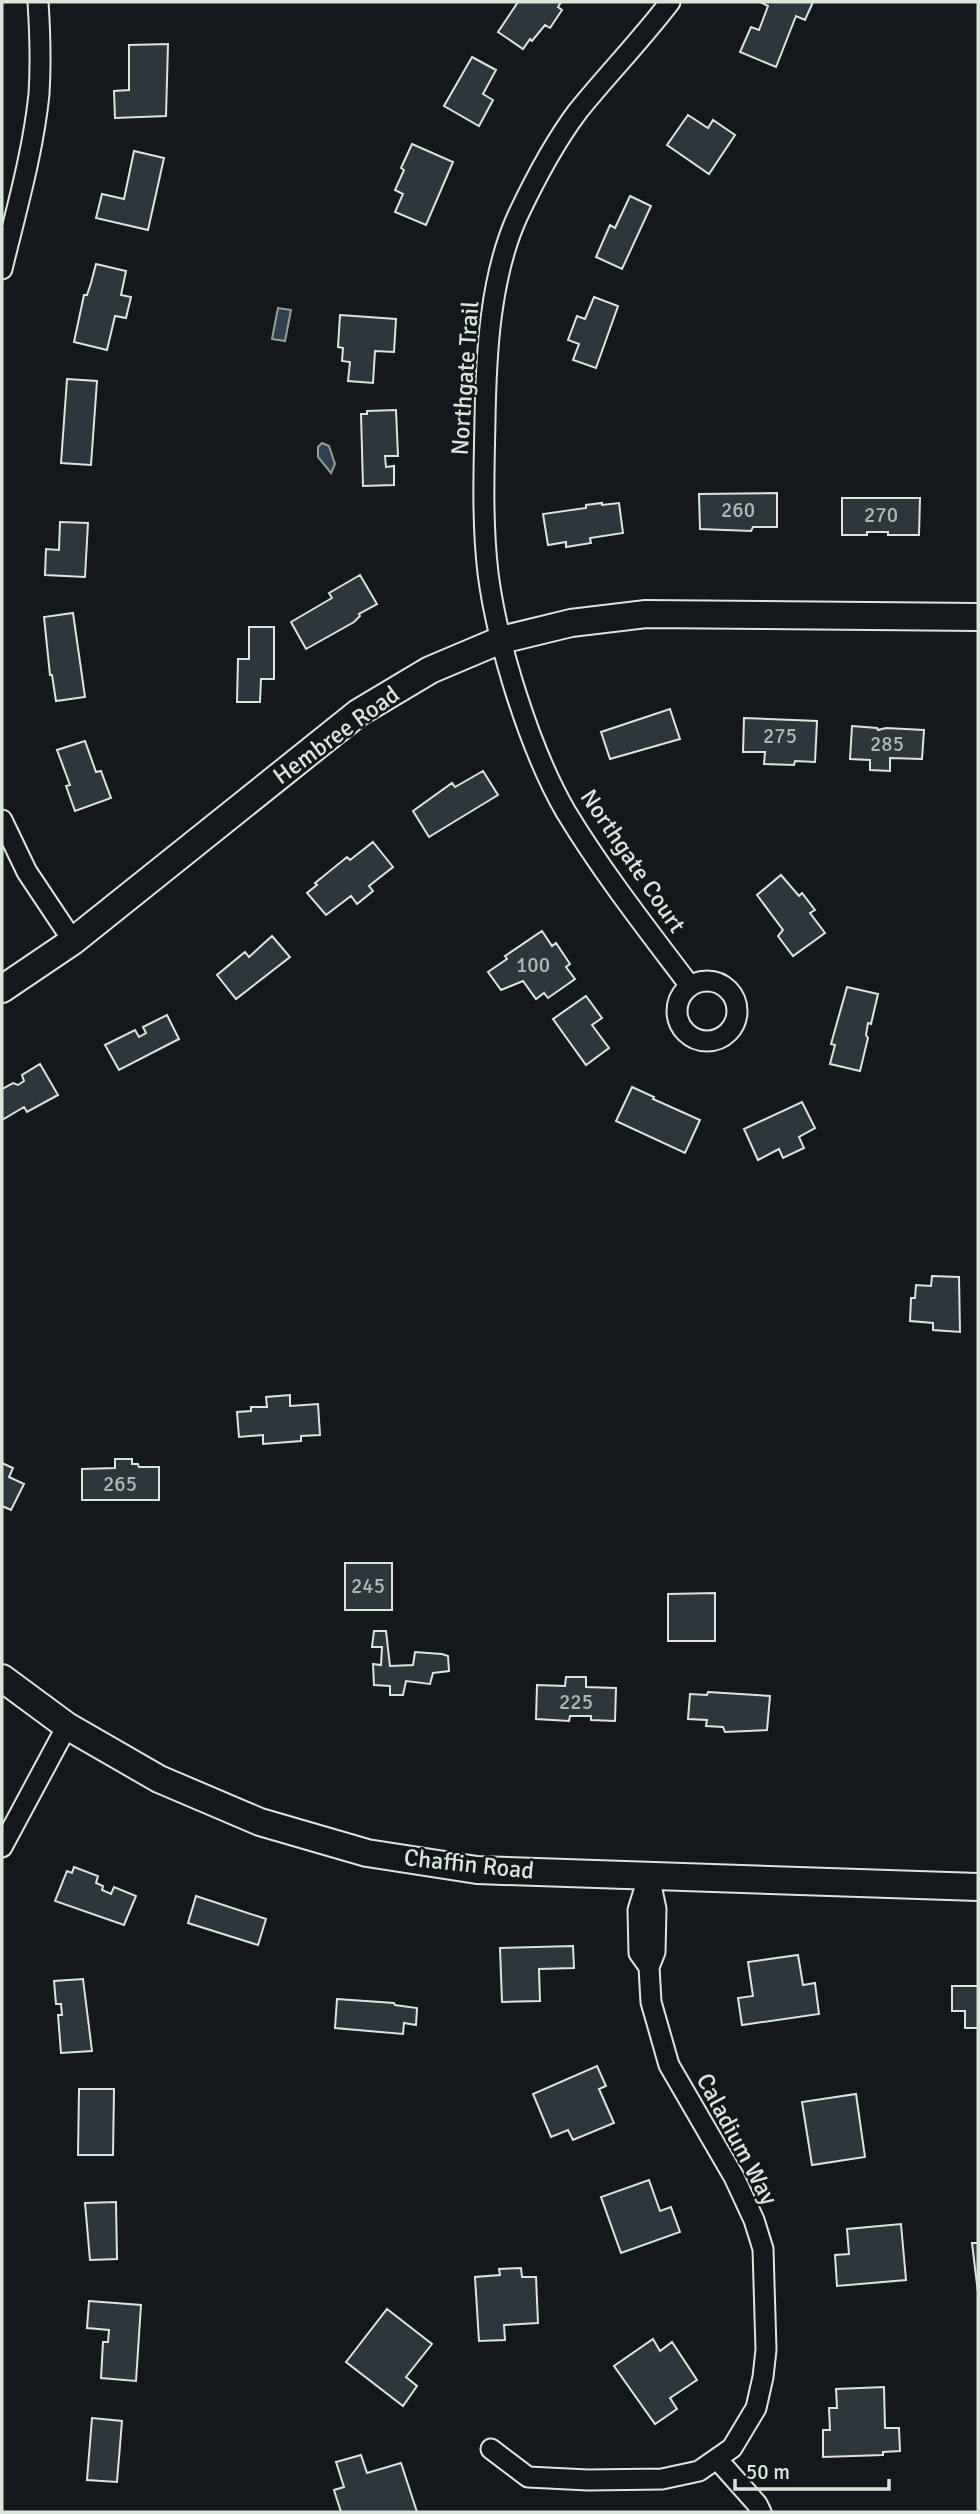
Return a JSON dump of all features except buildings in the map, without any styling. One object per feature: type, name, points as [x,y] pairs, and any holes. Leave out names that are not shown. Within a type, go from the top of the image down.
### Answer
[{"type":"street","points":[[2,269],[33,132],[40,61],[38,2]]},
{"type":"street","name":"Northgate Trail","points":[[501,640],[488,573],[483,504],[485,361],[496,285],[517,219],[547,157],[578,112],[670,2]]},
{"type":"street","name":"Hembree Road","points":[[2,989],[73,941],[358,713],[430,670],[501,640],[571,622],[646,614],[978,617]]},
{"type":"street","name":"Northgate Court","points":[[501,640],[531,736],[565,809],[600,866],[690,986]]},
{"type":"street","points":[[2,820],[27,872],[73,941]]},
{"type":"street","name":"Chaffin Road","points":[[2,1678],[67,1726],[159,1779],[260,1822],[367,1853],[477,1870],[978,1887]]},
{"type":"street","points":[[2,1847],[67,1726]]},
{"type":"street","name":"Caladium Way","points":[[491,2449],[528,2477],[662,2479],[699,2471],[732,2448],[756,2408],[766,2350],[763,2249],[754,2220],[734,2177],[669,2065],[651,2002],[649,1967],[639,1953],[638,1910],[649,1876]]},
{"type":"street","points":[[717,2459],[761,2512]]},
{"type":"water","points":[[278,308],[291,310],[285,341],[272,339]]},
{"type":"water","points":[[322,443],[329,446],[335,464],[331,473],[318,457],[318,447]]}]
